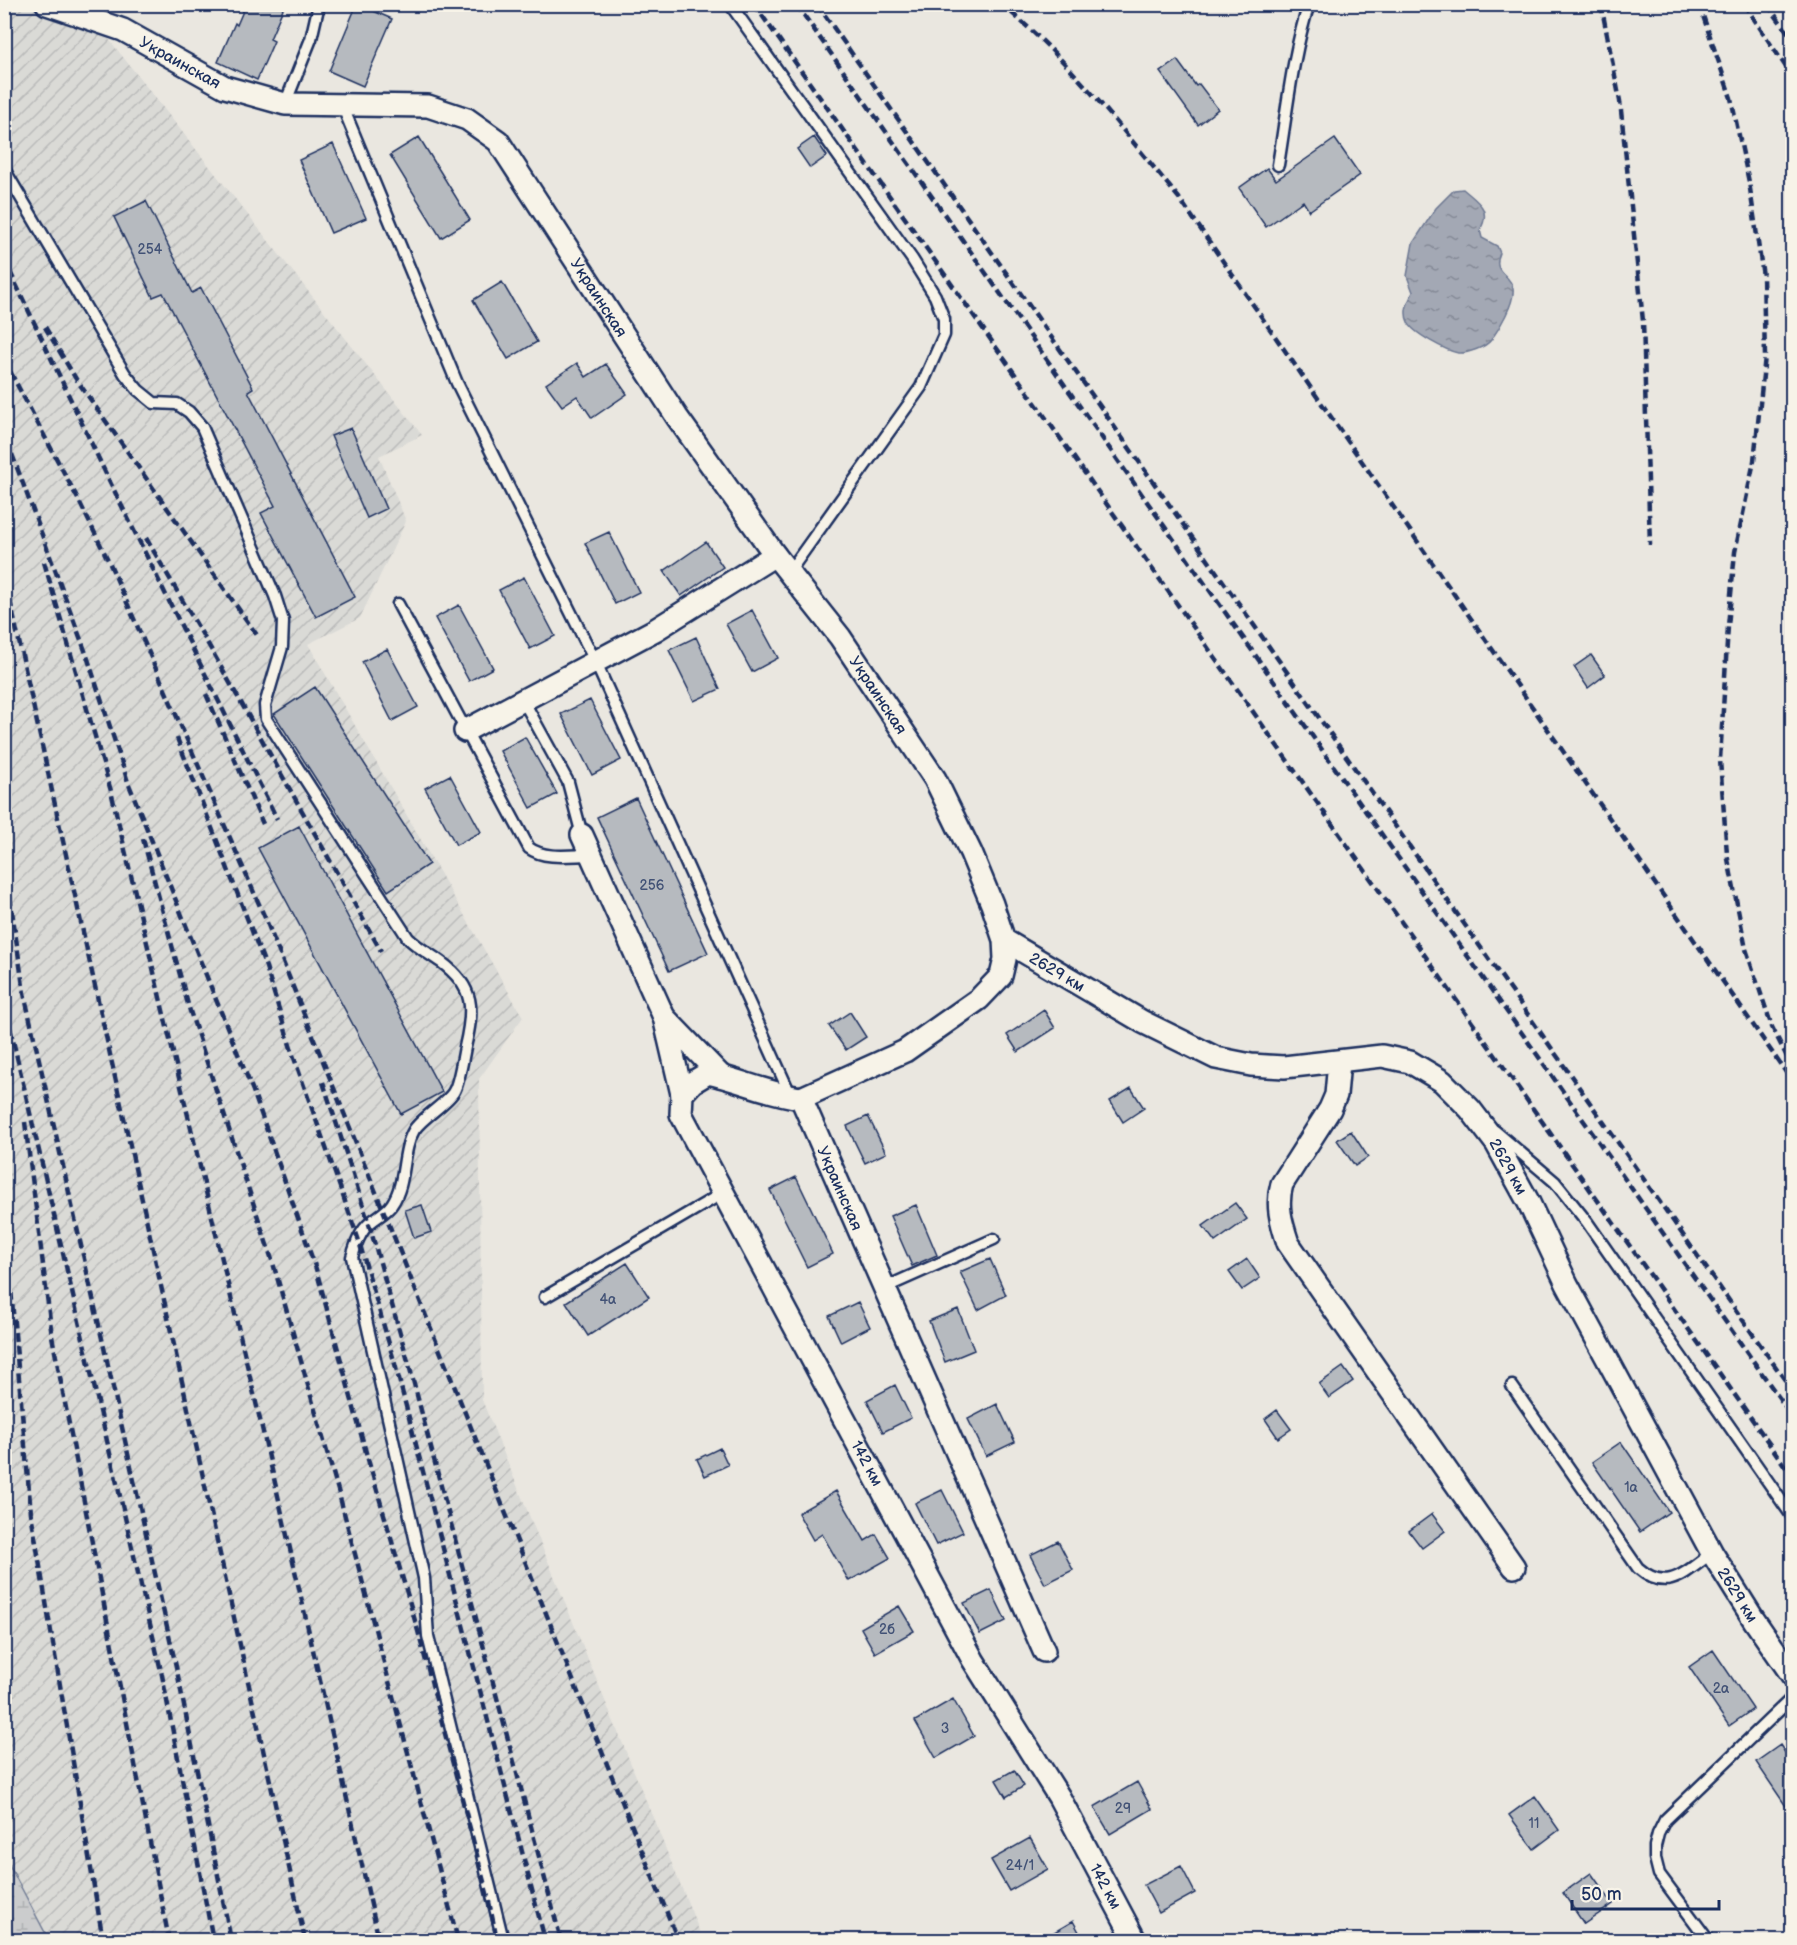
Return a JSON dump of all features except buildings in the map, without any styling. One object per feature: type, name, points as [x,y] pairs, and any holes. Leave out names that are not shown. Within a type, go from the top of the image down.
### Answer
[{"type":"street","name":"Украинская","points":[[46,4],[123,30],[225,87],[285,104],[428,106],[466,119],[498,141],[677,417],[775,555],[840,637],[935,779],[971,853],[992,904],[1004,940],[1005,959],[1001,976],[979,999],[905,1051],[796,1098],[885,1288],[1044,1651]]},
{"type":"street","points":[[465,731],[655,630],[775,555]]},
{"type":"street","points":[[582,835],[664,1017],[721,1076]]},
{"type":"street","name":"2629 км","points":[[1004,940],[1143,1022],[1216,1058],[1251,1065],[1273,1066],[1339,1062],[1382,1056],[1410,1062],[1442,1081],[1470,1109],[1496,1143],[1529,1203],[1567,1284],[1712,1553],[1792,1675]]},
{"type":"street","name":"142 км","points":[[664,1017],[682,1094],[681,1114],[698,1149],[974,1660],[1059,1797],[1135,1941]]},
{"type":"street","points":[[1339,1062],[1336,1095],[1330,1109],[1282,1184],[1278,1197],[1280,1218],[1288,1243],[1514,1567]]},
{"type":"street","points":[[682,1094],[693,1082],[708,1073],[757,1089],[796,1098]]},
{"type":"lane","points":[[285,104],[311,39],[319,4]]},
{"type":"lane","points":[[730,4],[912,259],[935,296],[944,319],[944,335],[921,387],[789,572]]},
{"type":"lane","points":[[1278,165],[1296,55],[1309,4]]},
{"type":"lane","points":[[342,105],[457,383],[596,661],[796,1098]]},
{"type":"lane","points":[[4,169],[131,382],[154,403],[177,404],[189,411],[202,427],[275,596],[283,621],[282,647],[265,705],[266,719],[408,938],[419,949],[454,972],[466,989],[472,1008],[471,1025],[454,1092],[415,1130],[408,1150],[402,1182],[392,1204],[363,1231],[358,1238],[352,1257],[424,1578],[428,1636],[504,1941]]},
{"type":"lane","points":[[398,603],[529,848],[536,854],[591,855]]},
{"type":"lane","points":[[523,700],[568,782],[582,835]]},
{"type":"lane","points":[[1470,1109],[1555,1182],[1587,1222],[1792,1516]]},
{"type":"lane","points":[[545,1297],[723,1193]]},
{"type":"lane","points":[[885,1288],[994,1239]]},
{"type":"lane","points":[[1512,1386],[1638,1568],[1658,1580],[1669,1580],[1682,1574],[1712,1553]]},
{"type":"lane","points":[[1708,1941],[1659,1874],[1655,1858],[1658,1834],[1665,1820],[1792,1698]]},
{"type":"shaded area","points":[[81,4],[422,435],[379,456],[406,521],[360,618],[308,644],[523,1017],[479,1079],[482,1400],[703,1940],[5,1940],[4,5]]},
{"type":"green space","points":[[5,1857],[49,1940],[5,1940]]},
{"type":"water","points":[[1463,189],[1482,206],[1485,217],[1480,230],[1482,238],[1497,246],[1500,253],[1498,265],[1509,280],[1513,294],[1506,315],[1491,340],[1476,349],[1458,353],[1430,341],[1408,322],[1406,310],[1413,292],[1407,276],[1413,243],[1436,208],[1454,190]]},
{"type":"railway","points":[[754,4],[1792,1476]]},
{"type":"railway","points":[[796,4],[1792,1416]]},
{"type":"railway","points":[[817,4],[1792,1390]]},
{"type":"railway","points":[[1001,4],[1026,25],[1072,72],[1179,198],[1792,1081]]},
{"type":"railway","points":[[1601,4],[1620,101],[1643,321],[1650,545]]},
{"type":"railway","points":[[1699,4],[1731,98],[1749,182],[1763,276],[1765,356],[1754,461],[1735,552],[1728,626],[1720,760],[1727,854],[1746,949],[1772,1027],[1792,1067]]},
{"type":"railway","points":[[1744,4],[1792,76]]},
{"type":"railway","points":[[1767,4],[1792,38]]},
{"type":"railway","points":[[4,259],[106,474],[277,819]]},
{"type":"railway","points":[[45,327],[76,379],[257,635]]},
{"type":"railway","points":[[4,360],[110,564],[266,920],[678,1940]]},
{"type":"railway","points":[[4,429],[14,461]]},
{"type":"railway","points":[[12,454],[87,656],[128,782],[253,1091],[316,1269],[418,1631],[488,1897],[497,1940]]},
{"type":"railway","points":[[146,538],[381,951]]},
{"type":"railway","points":[[44,562],[111,791],[276,1487],[379,1940]]},
{"type":"railway","points":[[4,573],[305,1940]]},
{"type":"railway","points":[[206,694],[263,824]]},
{"type":"railway","points":[[177,738],[266,967],[293,1055],[358,1238],[395,1364],[545,1940]]},
{"type":"railway","points":[[143,839],[189,1008],[273,1263],[339,1494],[458,1940]]},
{"type":"railway","points":[[4,856],[24,993],[177,1671],[231,1940]]},
{"type":"railway","points":[[4,1002],[162,1675],[213,1940]]},
{"type":"railway","points":[[323,1082],[369,1224],[408,1361],[561,1940]]},
{"type":"railway","points":[[25,1122],[52,1336],[169,1940]]},
{"type":"railway","points":[[4,1211],[31,1513],[103,1940]]}]
